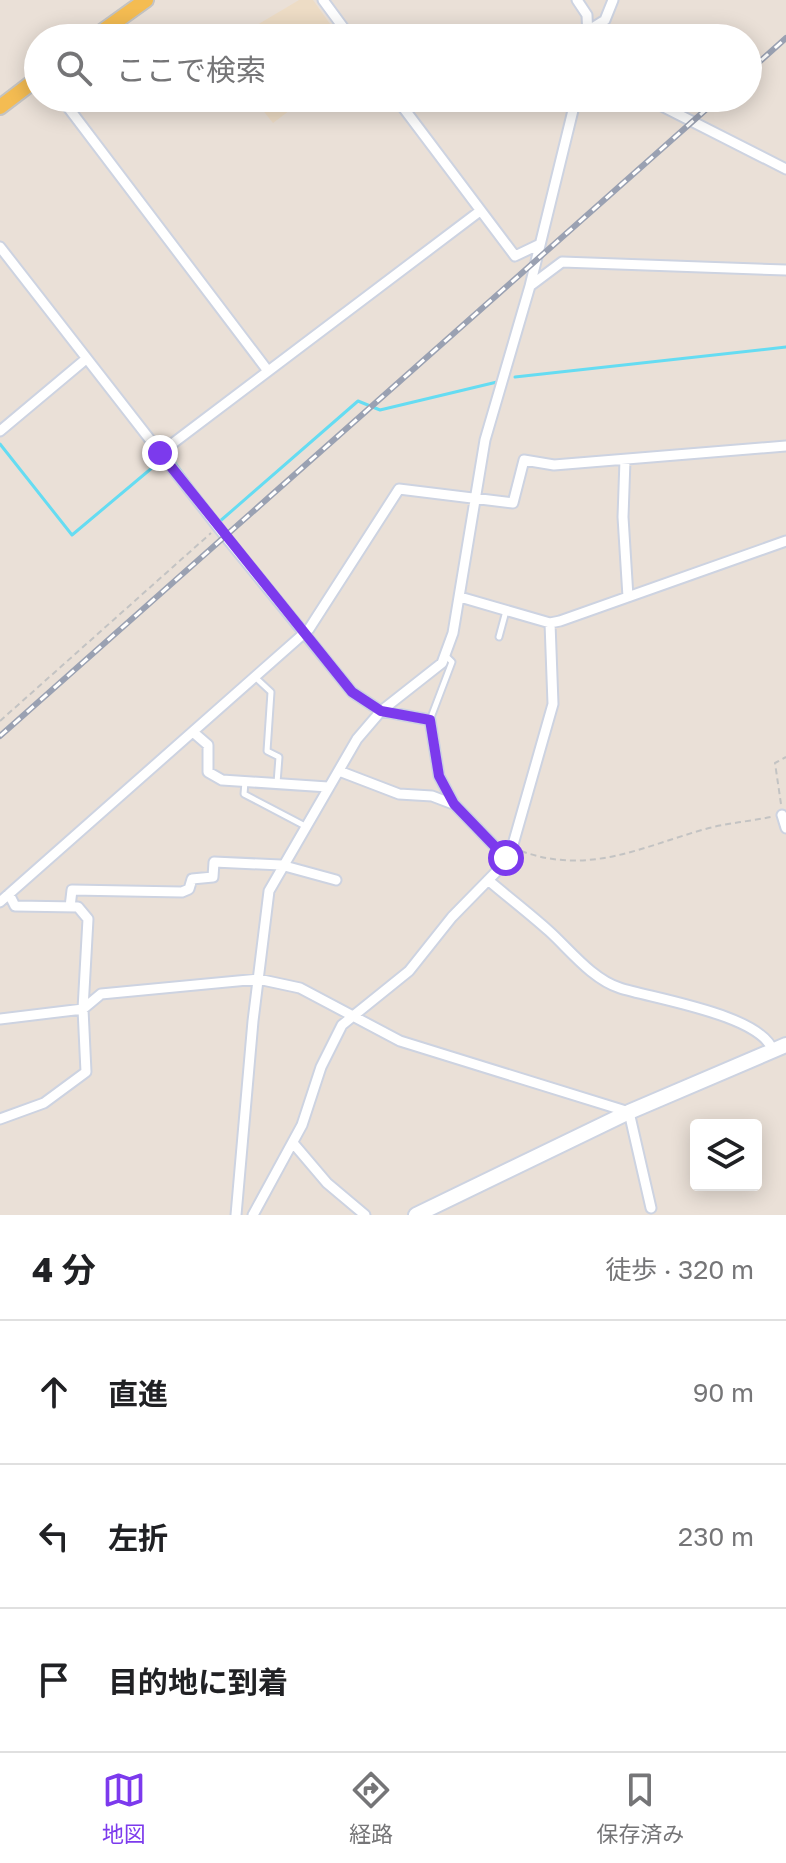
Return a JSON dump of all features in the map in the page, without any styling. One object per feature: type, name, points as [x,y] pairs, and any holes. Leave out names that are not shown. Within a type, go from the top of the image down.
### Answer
[{"type":"main road","points":[[113,24],[146,0]]},
{"type":"main road","points":[[0,107],[24,89]]},
{"type":"street","points":[[323,0],[341,24]]},
{"type":"street","points":[[577,0],[587,15],[587,24]]},
{"type":"street","points":[[600,24],[613,0]]},
{"type":"street","points":[[72,112],[268,371]]},
{"type":"street","points":[[406,112],[515,256],[538,245]]},
{"type":"street","points":[[236,1215],[265,908],[281,865],[357,739],[381,711],[430,675],[445,655],[460,597],[473,496],[485,440],[530,286],[572,112]]},
{"type":"street","points":[[674,112],[786,169]]},
{"type":"street","points":[[160,453],[480,211]]},
{"type":"street","points":[[0,247],[218,527],[352,692],[381,711],[430,720],[439,776],[454,804],[506,858]]},
{"type":"street","points":[[530,286],[562,262],[786,270]]},
{"type":"street","points":[[0,431],[86,359]]},
{"type":"street","points":[[0,902],[304,634],[399,489],[513,503],[524,460],[554,465],[786,446]]},
{"type":"street","points":[[625,460],[623,517],[628,597]]},
{"type":"street","points":[[460,597],[550,623],[786,541]]},
{"type":"street","points":[[253,1215],[293,1143],[333,1040],[342,1025],[409,971],[512,848],[553,704],[550,623]]},
{"type":"street","points":[[193,732],[208,745],[208,772],[222,780],[328,787]]},
{"type":"street","points":[[339,771],[399,794],[432,796],[454,804]]},
{"type":"street","points":[[782,815],[786,828]]},
{"type":"street","points":[[70,907],[72,890],[182,892],[189,889],[192,879],[213,877],[214,862],[281,865],[336,880]]},
{"type":"street","points":[[416,1215],[629,1112],[779,1048],[756,1029],[697,1008],[615,987],[594,973],[488,880]]},
{"type":"street","points":[[0,1119],[44,1103],[86,1072],[83,1009],[88,919],[78,907],[15,906],[9,894]]},
{"type":"street","points":[[0,1019],[83,1009],[101,994],[258,979],[300,988],[400,1041],[629,1112]]},
{"type":"street","points":[[629,1112],[652,1211]]},
{"type":"street","points":[[293,1143],[327,1183],[365,1215]]},
{"type":"lane","points":[[499,637],[507,610]]},
{"type":"lane","points":[[430,720],[452,662],[445,655]]},
{"type":"lane","points":[[255,677],[271,692],[267,751],[279,757],[277,784]]},
{"type":"lane","points":[[245,781],[244,794],[305,826]]},
{"type":"path","points":[[0,721],[218,527]]},
{"type":"path","points":[[512,848],[549,861],[617,858],[711,827],[782,815],[775,763],[786,757]]},
{"type":"shaded area","points":[[299,0],[313,0],[330,24],[259,24]]},
{"type":"shaded area","points":[[264,112],[288,112],[273,123]]},
{"type":"waterway","points":[[515,377],[786,347]]},
{"type":"waterway","points":[[219,522],[358,401],[380,410],[497,382]]},
{"type":"waterway","points":[[0,444],[72,535],[159,462]]},
{"type":"waterway","points":[[169,455],[202,500]]},
{"type":"railway","points":[[762,59],[786,38]]},
{"type":"railway","points":[[0,736],[703,112]]},
{"type":"route","points":[[160,453],[352,692],[381,711],[430,720],[439,776],[454,804],[506,858]]}]
